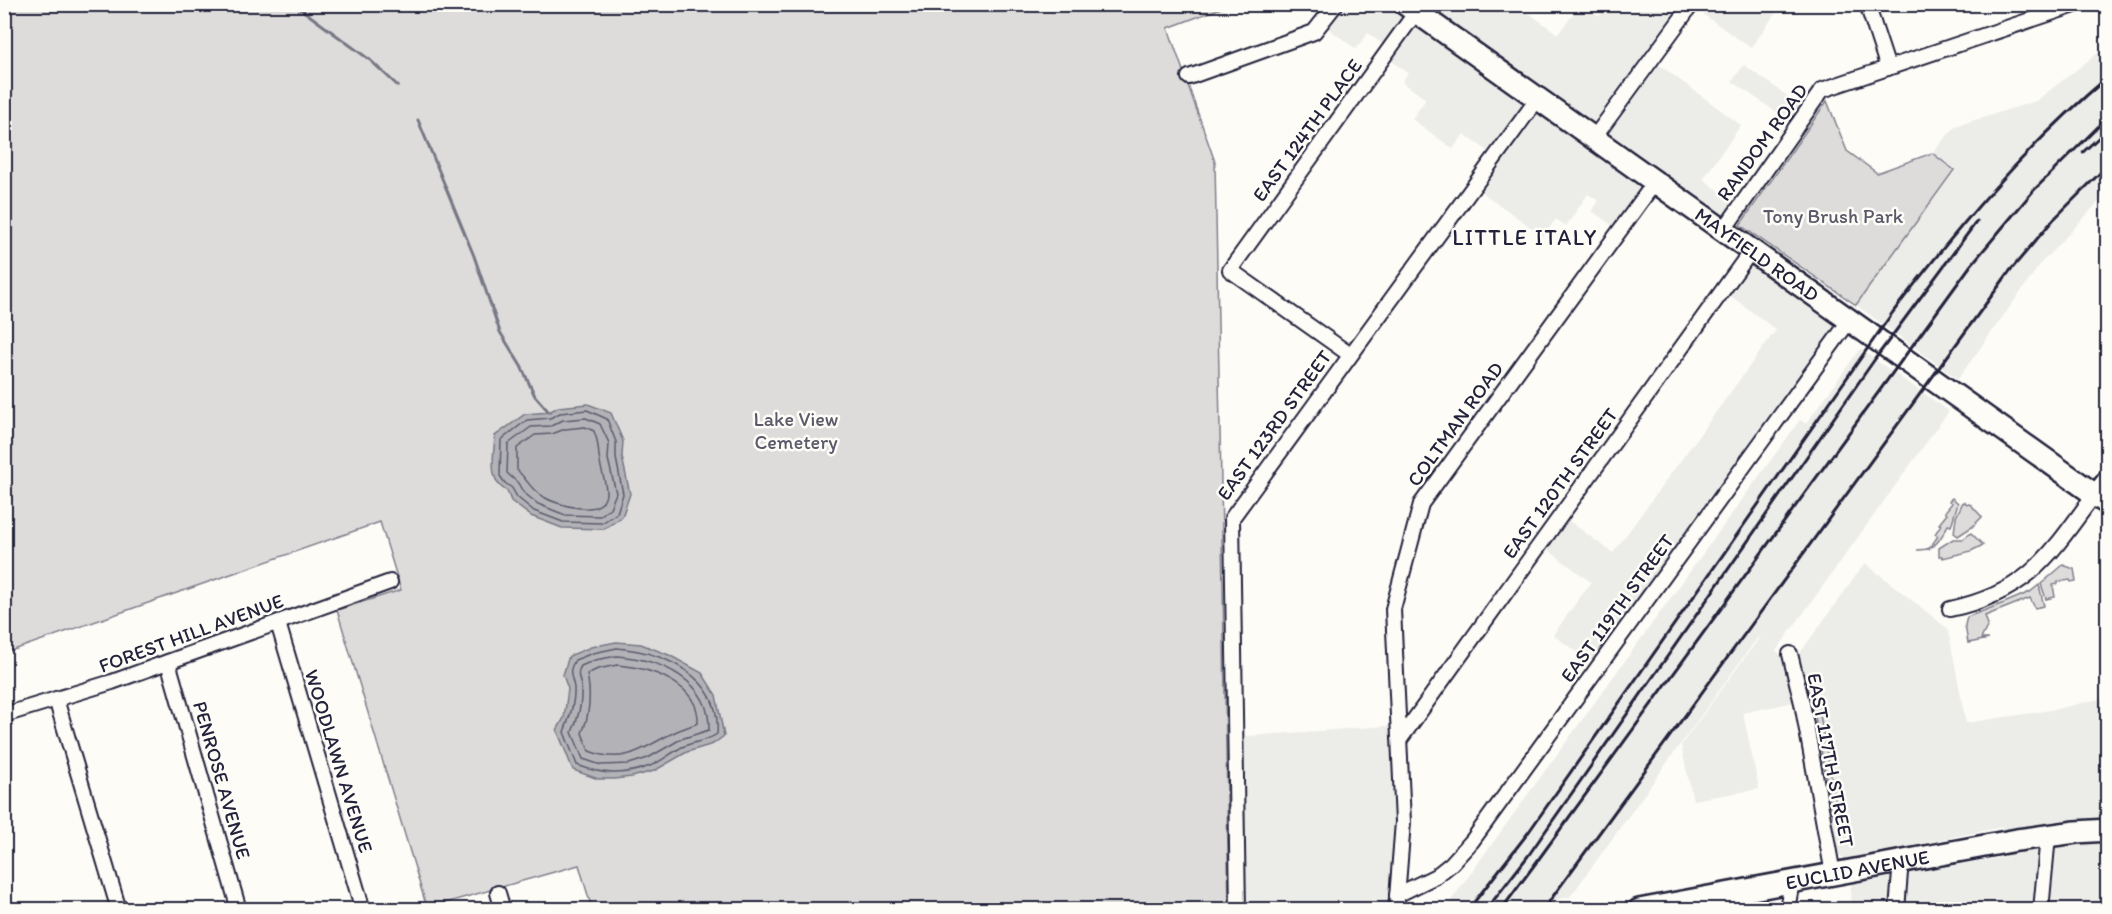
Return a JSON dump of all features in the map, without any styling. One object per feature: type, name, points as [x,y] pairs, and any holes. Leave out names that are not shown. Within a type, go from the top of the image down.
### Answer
[{"type":"main road","name":"MAYFIELD ROAD","points":[[1411,8],[2101,500]]},
{"type":"main road","name":"EUCLID AVENUE","points":[[2076,832],[2108,821]]},
{"type":"main road","name":"EUCLID AVENUE","points":[[1641,909],[1901,860],[2048,836],[2108,830]]},
{"type":"street","points":[[1189,77],[1314,32],[1336,4]]},
{"type":"street","points":[[1594,138],[1692,4]]},
{"type":"street","points":[[1867,4],[1888,68]]},
{"type":"street","name":"RANDOM ROAD","points":[[1723,231],[1820,91],[2078,4]]},
{"type":"street","name":"EAST 124TH PLACE","points":[[1349,354],[1230,270],[1411,8]]},
{"type":"street","name":"EAST 123RD STREET","points":[[1238,909],[1232,518],[1349,354],[1538,98]]},
{"type":"street","name":"COLTMAN ROAD","points":[[1397,902],[1403,822],[1394,609],[1421,504],[1655,182]]},
{"type":"street","name":"EAST 120TH STREET","points":[[1401,738],[1751,251]]},
{"type":"street","name":"EAST 119TH STREET","points":[[1397,902],[1451,864],[1472,841],[1849,321]]},
{"type":"street","points":[[1950,609],[1974,603],[2004,591],[2035,570],[2101,500],[2108,477]]},
{"type":"street","name":"FOREST HILL AVENUE","points":[[4,715],[112,682],[390,582]]},
{"type":"street","name":"WOODLAWN AVENUE","points":[[278,623],[363,909]]},
{"type":"street","name":"EAST 117TH STREET","points":[[1790,654],[1802,703],[1833,874]]},
{"type":"street","name":"PENROSE AVENUE","points":[[168,662],[239,909]]},
{"type":"street","points":[[56,699],[119,909]]},
{"type":"street","points":[[2041,909],[2048,836]]},
{"type":"street","points":[[1898,909],[1901,860]]},
{"type":"street","points":[[1787,909],[1792,881]]},
{"type":"street","points":[[498,892],[503,909]]},
{"type":"shaded area","points":[[1516,4],[1558,34],[1580,5],[1599,16],[1608,5],[1682,5],[1646,55],[1741,125],[1703,179],[1740,206],[1723,231],[1655,182],[1620,231],[1592,211],[1599,201],[1588,194],[1566,226],[1556,219],[1543,236],[1473,186],[1495,156],[1464,134],[1453,149],[1412,119],[1426,99],[1402,82],[1408,73],[1385,56],[1389,49],[1368,33],[1356,49],[1322,24],[1332,9],[1327,5]]},
{"type":"shaded area","points":[[1690,5],[1781,5],[1751,48]]},
{"type":"shaded area","points":[[2107,46],[2107,193],[2042,262],[1958,379],[1856,305],[1954,170],[1932,153],[1956,126],[2036,101]]},
{"type":"shaded area","points":[[1744,65],[1807,110],[1796,126],[1732,81]]},
{"type":"shaded area","points":[[1751,251],[1849,321],[1598,667],[1553,635],[1591,582],[1540,544],[1561,515],[1613,553],[1776,330],[1723,290]]},
{"type":"shaded area","points":[[1860,349],[1949,411],[1776,651],[1784,657],[1800,653],[1865,563],[1948,629],[1966,723],[2057,709],[2107,697],[2107,909],[1850,909],[1851,883],[2008,856],[2002,827],[1846,859],[1842,857],[1836,852],[1807,699],[1743,713],[1759,789],[1693,800],[1681,745],[1759,638],[1770,646],[1758,637],[1570,897],[1508,909],[1444,910],[1800,420],[1806,424]]},
{"type":"shaded area","points":[[1400,725],[1396,909],[1238,909],[1235,737]]},
{"type":"green space","name":"Lake View Cemetery","points":[[4,5],[1229,5],[1168,28],[1215,162],[1229,909],[592,909],[579,865],[427,908],[337,610],[401,590],[380,522],[5,653]]},
{"type":"green space","name":"Tony Brush Park","points":[[1827,101],[1847,151],[1877,173],[1932,153],[1954,170],[1856,305],[1740,225]]},
{"type":"green space","points":[[1952,498],[1958,503],[1951,526],[1948,525],[1936,544],[1930,548],[1938,536],[1935,534],[1947,514],[1945,512],[1952,503],[1949,501]]},
{"type":"green space","points":[[1963,502],[1971,505],[1982,517],[1958,536],[1954,533],[1956,517]]},
{"type":"green space","points":[[1971,533],[1983,545],[1971,551],[1943,558],[1939,556],[1939,548],[1953,539],[1963,539]]},
{"type":"green space","points":[[2063,565],[2074,569],[2076,581],[2058,582],[2053,585],[2055,597],[2046,599],[2041,584]]},
{"type":"green space","points":[[2039,585],[2044,606],[2035,608],[2030,598],[1985,616],[1988,625],[1981,639],[1989,639],[1968,643],[1965,625],[1967,617],[2030,592]]},
{"type":"green space","points":[[1819,709],[1838,815],[1833,816],[1814,711]]},
{"type":"water","points":[[588,404],[611,413],[623,441],[622,457],[630,494],[622,517],[604,529],[562,528],[531,516],[511,501],[507,491],[501,487],[494,474],[495,436],[525,414]]},
{"type":"water","points":[[616,642],[641,644],[669,655],[702,673],[716,695],[724,736],[713,744],[687,752],[654,771],[632,777],[598,779],[573,770],[557,730],[564,718],[568,689],[563,675],[569,656],[591,647]]},
{"type":"waterway","points":[[294,4],[370,60],[398,86]]},
{"type":"waterway","points":[[418,120],[474,256],[500,332],[521,366],[535,396],[549,412]]},
{"type":"railway","points":[[1468,910],[1528,833],[1893,312],[1994,188],[2049,131],[2108,77]]},
{"type":"railway","points":[[1501,910],[1971,265],[2034,190],[2108,117]]},
{"type":"railway","points":[[2083,152],[2108,129]]},
{"type":"railway","points":[[1543,910],[2009,272],[2053,220],[2108,165]]},
{"type":"railway","points":[[1486,910],[1528,856],[1875,359],[1977,221]]},
{"type":"district","name":"LITTLE ITALY","points":[[1525,237]]}]
